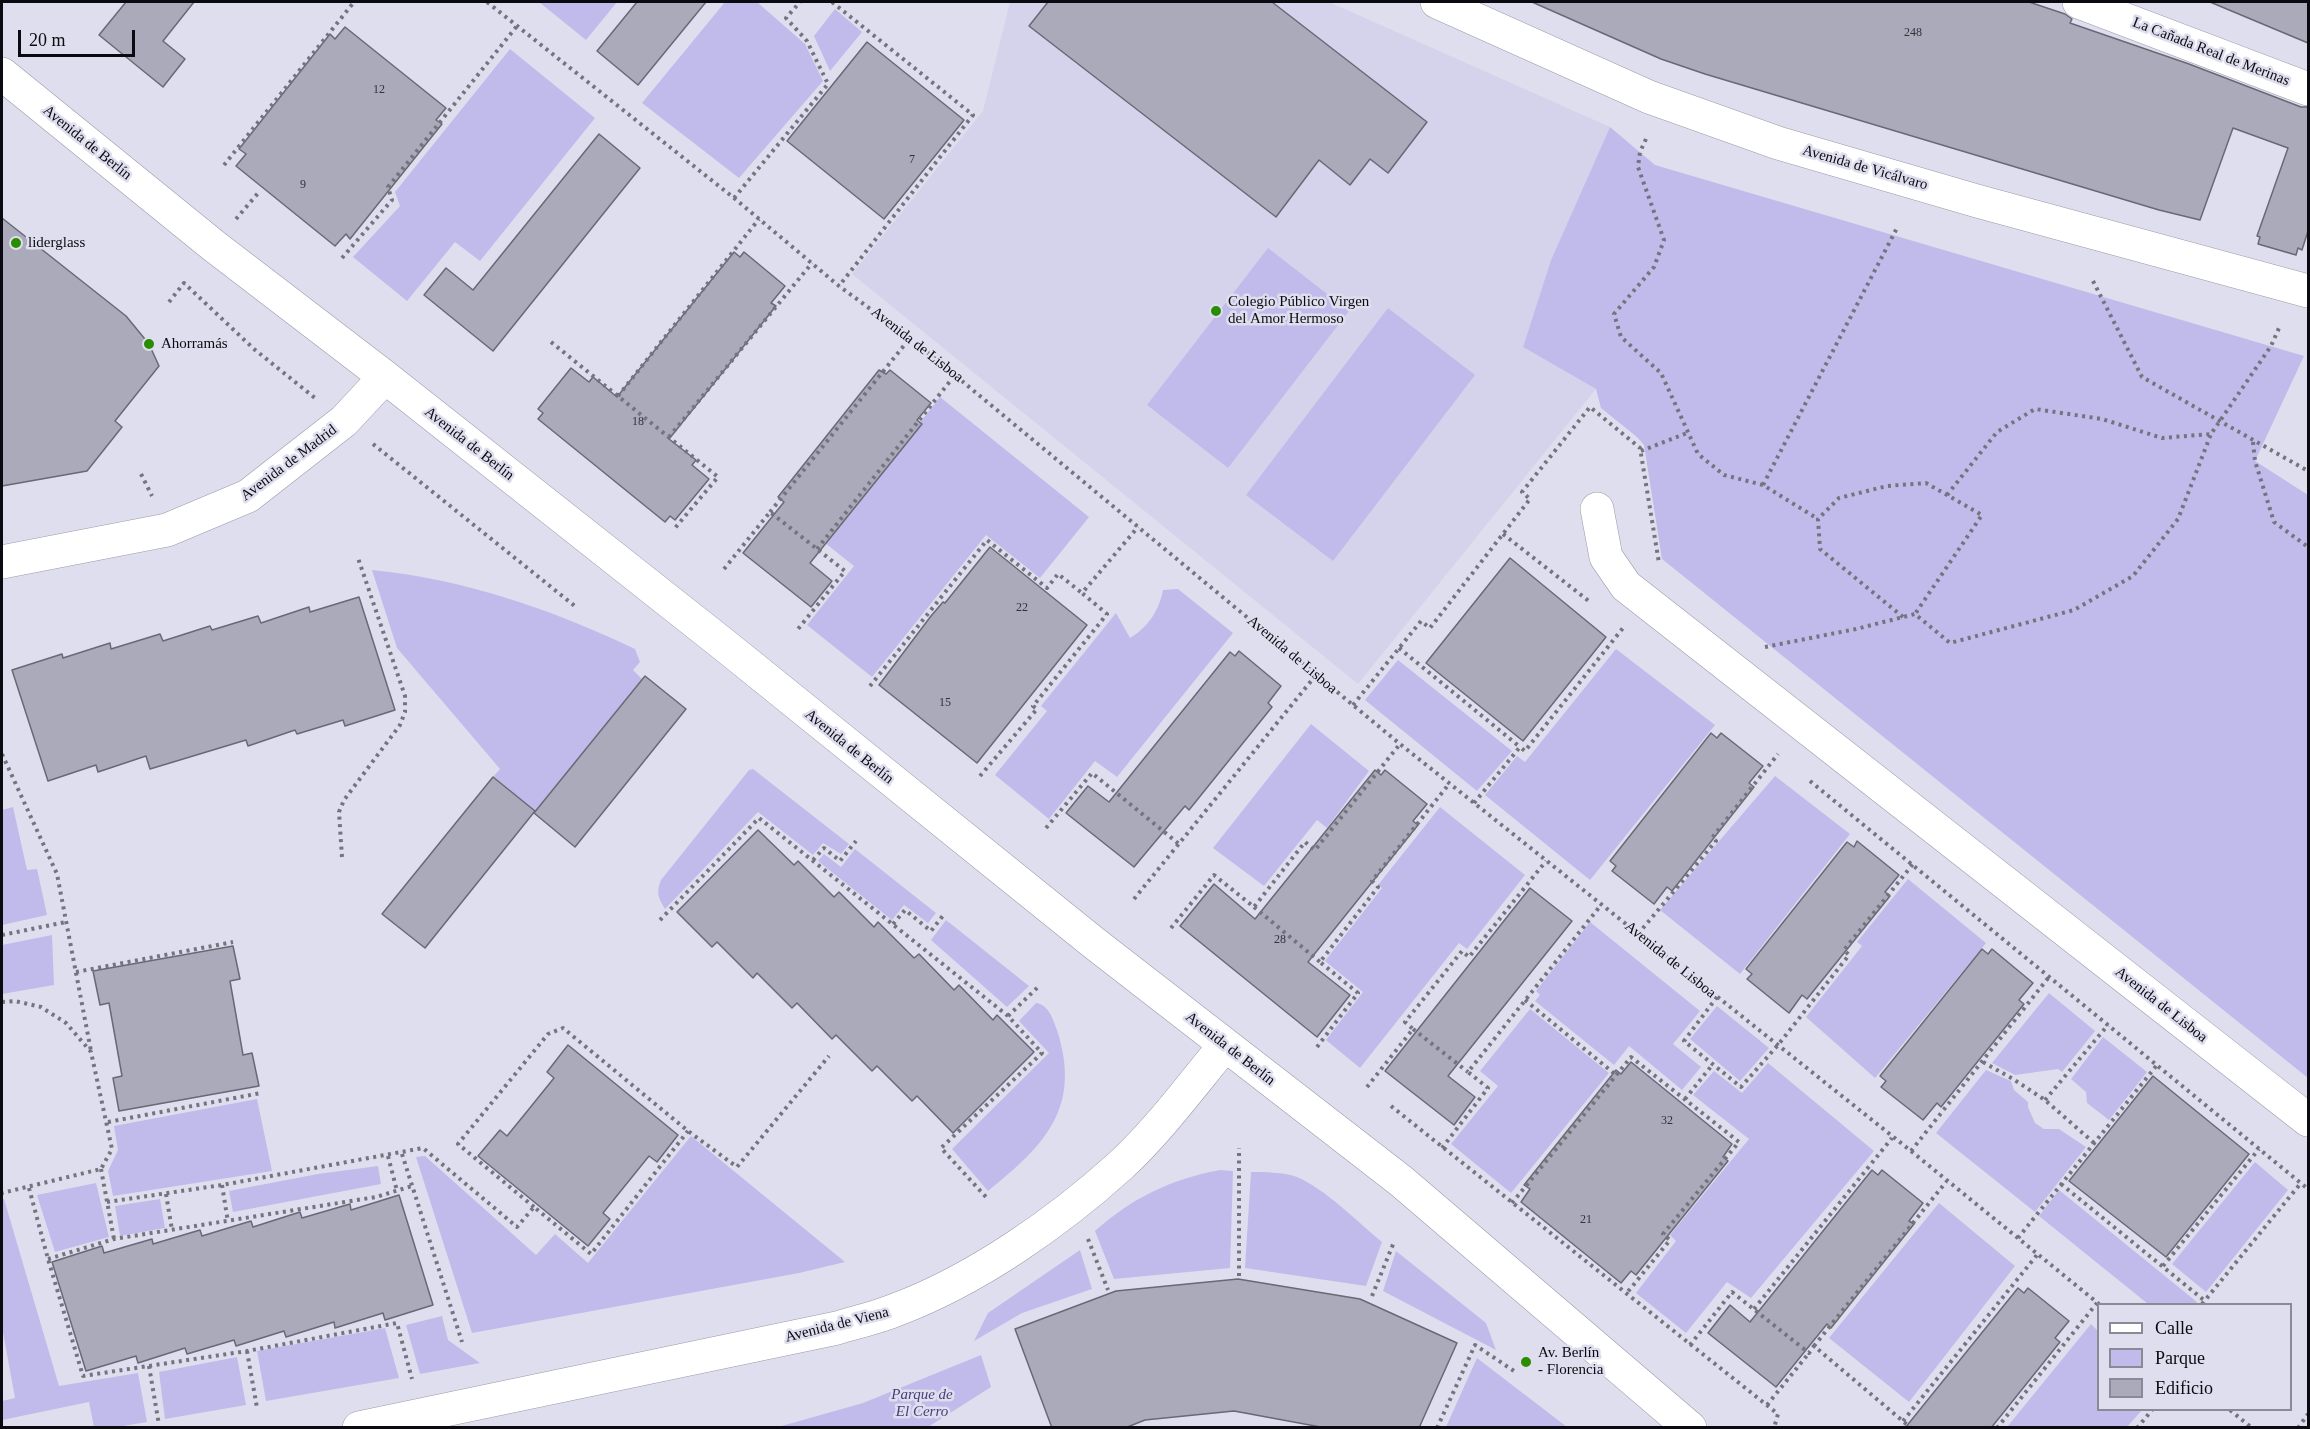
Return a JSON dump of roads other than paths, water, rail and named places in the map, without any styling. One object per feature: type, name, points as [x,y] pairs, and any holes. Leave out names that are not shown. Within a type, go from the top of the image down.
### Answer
[{"type":"street","name":"Avenida de Vicálvaro","points":[[1437,2],[1649,97],[1778,143],[1977,201],[2308,291]]},
{"type":"street","name":"La Cañada Real de Merinas","points":[[2079,2],[2308,89]]},
{"type":"street","name":"Avenida de Berlín","points":[[2,74],[214,246],[385,377],[1226,1046],[1401,1181],[1690,1428]]},
{"type":"street","name":"Avenida de Madrid","points":[[2,562],[167,530],[248,496],[344,421],[385,377]]},
{"type":"street","name":"Avenida de Lisboa","points":[[1597,509],[1606,556],[1626,586],[2308,1120]]},
{"type":"street","name":"Avenida de Viena","points":[[359,1428],[837,1328],[899,1309],[965,1277],[1030,1237],[1084,1195],[1120,1166],[1158,1126],[1226,1046]]},
{"type":"place","name":"liderglass","points":[[16,243]]},
{"type":"place","name":"Colegio Público Virgen del Amor Hermoso","points":[[1216,311]]},
{"type":"place","name":"Ahorramás","points":[[149,344]]},
{"type":"place","name":"Av. Berlín - Florencia","points":[[1526,1362]]},
{"type":"park label","name":"Parque de El Cerro","points":[[922,1404]]}]
